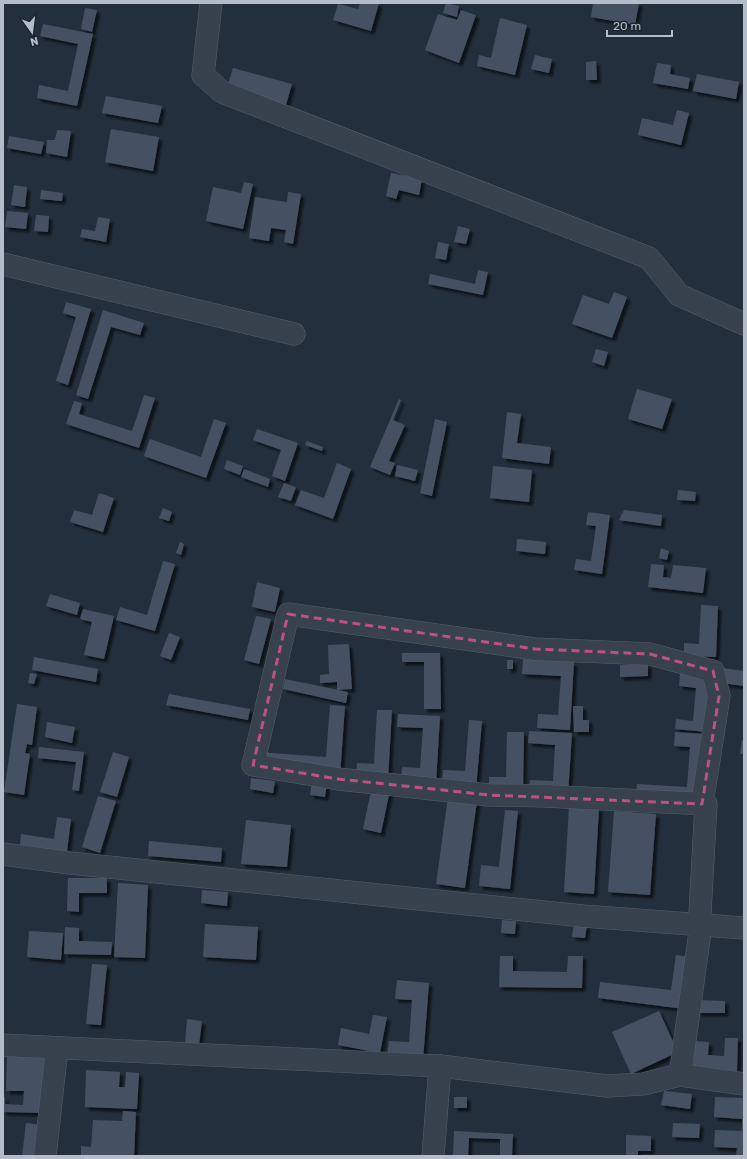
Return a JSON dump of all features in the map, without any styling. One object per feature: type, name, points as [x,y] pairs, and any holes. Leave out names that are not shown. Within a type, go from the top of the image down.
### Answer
[{"type":"street","points":[[211,3],[203,75],[222,92],[649,258],[679,295],[744,324]]},
{"type":"street","points":[[3,264],[294,334]]},
{"type":"street","points":[[680,1075],[701,925],[700,913],[706,804],[702,804],[544,796],[489,795],[338,779],[253,765],[288,614],[535,649],[650,654],[713,671],[719,696],[702,804]]},
{"type":"street","points":[[3,854],[70,863],[567,915],[744,928]]},
{"type":"street","points":[[3,1045],[440,1066],[607,1086],[643,1084],[680,1075],[744,1084]]},
{"type":"street","points":[[45,1156],[57,1048]]},
{"type":"street","points":[[433,1156],[440,1066]]},
{"type":"highlighted area","points":[[288,614],[535,649],[650,654],[713,671],[719,696],[702,804],[489,795],[338,779],[253,765]]},
{"type":"building","points":[[360,3],[379,3],[371,31],[333,20],[338,4],[358,9]]},
{"type":"building","points":[[446,3],[459,6],[457,17],[443,13]]},
{"type":"building","points":[[593,3],[639,3],[635,25],[591,17]]},
{"type":"building","points":[[85,8],[97,10],[92,32],[81,29]]},
{"type":"building","points":[[461,10],[476,15],[459,63],[425,50],[438,14],[457,20]]},
{"type":"building","points":[[500,18],[527,25],[515,75],[477,66],[479,55],[491,58]]},
{"type":"building","points":[[43,24],[93,34],[77,106],[37,98],[39,85],[68,91],[78,44],[40,36]]},
{"type":"building","points":[[535,55],[552,59],[549,73],[531,69]]},
{"type":"building","points":[[596,61],[597,80],[586,80],[586,62]]},
{"type":"building","points":[[657,63],[671,65],[670,74],[690,78],[688,89],[653,83]]},
{"type":"building","points":[[233,68],[292,84],[286,105],[227,88]]},
{"type":"building","points":[[697,74],[739,82],[736,99],[693,91]]},
{"type":"building","points":[[106,96],[162,106],[158,123],[102,113]]},
{"type":"building","points":[[677,110],[689,113],[681,145],[638,135],[642,118],[673,125]]},
{"type":"building","points":[[111,129],[159,137],[153,171],[105,162]]},
{"type":"building","points":[[57,130],[71,131],[67,157],[46,153],[47,140],[55,140]]},
{"type":"building","points":[[9,136],[44,142],[41,154],[7,148]]},
{"type":"building","points":[[391,173],[422,179],[419,195],[399,190],[396,199],[386,196]]},
{"type":"building","points":[[244,182],[253,184],[243,229],[206,221],[213,187],[241,193]]},
{"type":"building","points":[[14,185],[27,187],[25,207],[11,205]]},
{"type":"building","points":[[41,190],[63,193],[62,201],[40,199]]},
{"type":"building","points":[[288,192],[301,194],[293,244],[284,242],[286,230],[271,228],[269,241],[249,238],[255,197],[287,202]]},
{"type":"building","points":[[7,211],[28,213],[26,229],[5,227]]},
{"type":"building","points":[[36,215],[49,216],[48,232],[34,231]]},
{"type":"building","points":[[98,217],[110,219],[106,242],[80,237],[82,229],[95,231]]},
{"type":"building","points":[[458,226],[470,229],[466,244],[454,242]]},
{"type":"building","points":[[438,242],[449,244],[446,260],[435,258]]},
{"type":"building","points":[[478,270],[488,272],[483,295],[428,284],[430,274],[475,284]]},
{"type":"building","points":[[614,292],[627,297],[612,338],[572,324],[583,295],[609,304]]},
{"type":"building","points":[[66,302],[91,309],[68,385],[56,381],[76,317],[63,313]]},
{"type":"building","points":[[103,310],[144,323],[140,335],[111,327],[88,399],[76,395]]},
{"type":"building","points":[[596,349],[608,352],[604,366],[592,362]]},
{"type":"building","points":[[637,389],[672,399],[662,429],[628,419]]},
{"type":"building","points":[[144,395],[155,398],[139,448],[66,424],[74,401],[82,403],[79,414],[132,431]]},
{"type":"building","points":[[399,399],[401,400],[393,420],[405,425],[389,461],[395,463],[390,475],[370,467]]},
{"type":"building","points":[[507,412],[521,414],[517,443],[551,447],[549,464],[502,458]]},
{"type":"building","points":[[214,419],[226,423],[206,478],[144,456],[150,439],[201,457]]},
{"type":"building","points":[[435,419],[447,422],[432,496],[420,493]]},
{"type":"building","points":[[257,429],[298,443],[285,481],[272,476],[281,450],[253,440]]},
{"type":"building","points":[[307,441],[323,447],[322,451],[305,445]]},
{"type":"building","points":[[227,460],[243,466],[240,475],[224,469]]},
{"type":"building","points":[[337,463],[351,469],[333,519],[295,505],[301,490],[324,498]]},
{"type":"building","points":[[397,465],[418,470],[415,481],[395,476]]},
{"type":"building","points":[[493,466],[532,470],[529,502],[490,498]]},
{"type":"building","points":[[244,469],[270,479],[268,487],[241,477]]},
{"type":"building","points":[[284,483],[296,487],[291,501],[278,497]]},
{"type":"building","points":[[678,490],[696,492],[695,501],[677,500]]},
{"type":"building","points":[[99,493],[114,498],[103,532],[70,522],[74,510],[92,515]]},
{"type":"building","points":[[163,508],[172,512],[169,521],[159,518]]},
{"type":"building","points":[[624,510],[662,515],[661,526],[619,520]]},
{"type":"building","points":[[588,512],[610,515],[602,574],[574,570],[576,559],[591,561],[596,526],[586,525]]},
{"type":"building","points":[[517,539],[546,542],[545,554],[516,551]]},
{"type":"building","points":[[180,542],[184,544],[181,555],[176,553]]},
{"type":"building","points":[[661,548],[669,551],[667,560],[659,558]]},
{"type":"building","points":[[163,561],[175,564],[155,631],[116,620],[120,607],[147,615]]},
{"type":"building","points":[[651,564],[664,565],[663,577],[671,578],[673,565],[706,568],[703,593],[648,587]]},
{"type":"building","points":[[257,582],[280,588],[275,612],[252,607]]},
{"type":"building","points":[[50,594],[80,603],[77,615],[46,606]]},
{"type":"building","points":[[701,605],[718,606],[716,657],[684,656],[684,643],[699,644]]},
{"type":"building","points":[[83,609],[114,616],[104,659],[84,655],[92,622],[80,619]]},
{"type":"building","points":[[256,616],[271,619],[259,664],[244,660]]},
{"type":"building","points":[[169,633],[180,637],[171,660],[160,656]]},
{"type":"building","points":[[349,644],[352,689],[337,690],[337,682],[320,683],[320,675],[329,674],[328,645]]},
{"type":"building","points":[[402,653],[440,653],[441,709],[424,709],[424,662],[402,662]]},
{"type":"building","points":[[34,657],[98,669],[96,682],[32,670]]},
{"type":"building","points":[[523,659],[574,662],[570,730],[537,728],[538,714],[558,715],[561,676],[522,674]]},
{"type":"building","points":[[507,660],[513,660],[513,669],[507,669]]},
{"type":"building","points":[[681,663],[713,666],[707,732],[675,729],[676,719],[693,721],[696,688],[679,686]]},
{"type":"building","points":[[648,664],[648,676],[620,677],[620,665]]},
{"type":"building","points":[[723,668],[744,671],[744,686],[721,683]]},
{"type":"building","points":[[30,673],[37,674],[34,684],[28,683]]},
{"type":"building","points":[[285,679],[348,692],[346,703],[283,689]]},
{"type":"building","points":[[169,694],[250,709],[248,720],[166,705]]},
{"type":"building","points":[[17,704],[37,707],[32,745],[27,744],[25,753],[30,754],[24,795],[4,792]]},
{"type":"building","points":[[330,705],[345,706],[340,776],[255,770],[257,752],[326,757]]},
{"type":"building","points":[[573,706],[583,706],[583,720],[589,720],[589,732],[574,732]]},
{"type":"building","points":[[377,710],[392,710],[388,780],[356,779],[357,763],[374,764]]},
{"type":"building","points":[[398,714],[440,716],[436,784],[401,782],[402,767],[420,768],[423,728],[397,727]]},
{"type":"building","points":[[469,720],[482,721],[476,789],[442,786],[443,770],[465,771]]},
{"type":"building","points":[[47,722],[75,727],[72,743],[45,737]]},
{"type":"building","points":[[529,731],[572,733],[568,795],[529,792],[530,780],[553,781],[555,745],[528,743]]},
{"type":"building","points":[[507,732],[524,732],[523,791],[489,791],[489,777],[506,777]]},
{"type":"building","points":[[675,732],[705,734],[701,801],[636,797],[637,784],[687,787],[690,747],[674,746]]},
{"type":"building","points":[[742,740],[744,741],[744,754],[740,754]]},
{"type":"building","points":[[39,747],[84,752],[79,791],[72,790],[76,762],[38,758]]},
{"type":"building","points":[[113,752],[129,757],[117,797],[100,792]]},
{"type":"building","points":[[251,778],[275,781],[273,793],[250,789]]},
{"type":"building","points":[[312,781],[327,783],[325,797],[310,795]]},
{"type":"building","points":[[372,786],[390,790],[381,833],[363,829]]},
{"type":"building","points":[[98,796],[116,801],[100,853],[82,847]]},
{"type":"building","points":[[448,797],[477,801],[465,888],[436,884]]},
{"type":"building","points":[[569,807],[599,808],[594,894],[564,892]]},
{"type":"building","points":[[505,810],[518,811],[510,889],[479,886],[481,865],[499,867]]},
{"type":"building","points":[[614,811],[656,814],[650,895],[608,892]]},
{"type":"building","points":[[57,817],[71,819],[67,852],[20,845],[21,834],[54,839]]},
{"type":"building","points":[[246,820],[291,825],[287,867],[241,864]]},
{"type":"building","points":[[149,841],[222,848],[221,862],[148,856]]},
{"type":"building","points":[[68,878],[107,878],[107,893],[79,893],[79,912],[67,911]]},
{"type":"building","points":[[118,883],[148,885],[145,958],[114,957]]},
{"type":"building","points":[[202,890],[228,892],[227,906],[201,903]]},
{"type":"building","points":[[502,920],[516,921],[515,934],[501,933]]},
{"type":"building","points":[[574,923],[587,925],[585,938],[572,937]]},
{"type":"building","points":[[205,924],[258,927],[256,960],[203,957]]},
{"type":"building","points":[[65,927],[79,928],[79,941],[112,942],[111,955],[64,954]]},
{"type":"building","points":[[29,931],[63,933],[61,960],[27,957]]},
{"type":"building","points":[[676,955],[691,957],[684,1009],[598,998],[600,982],[671,990]]},
{"type":"building","points":[[500,956],[513,956],[513,971],[567,972],[568,956],[583,956],[582,988],[499,987]]},
{"type":"building","points":[[92,964],[107,965],[101,1025],[86,1024]]},
{"type":"building","points":[[397,980],[429,983],[423,1060],[387,1057],[389,1041],[409,1042],[412,1000],[395,999]]},
{"type":"building","points":[[698,1000],[725,1001],[725,1013],[698,1013]]},
{"type":"building","points":[[659,1011],[678,1052],[631,1074],[612,1032]]},
{"type":"building","points":[[373,1015],[387,1017],[380,1053],[338,1045],[341,1028],[369,1034]]},
{"type":"building","points":[[187,1019],[202,1021],[199,1045],[185,1043]]},
{"type":"building","points":[[725,1038],[738,1038],[737,1072],[693,1070],[694,1041],[709,1042],[708,1055],[724,1056]]},
{"type":"building","points":[[7,1056],[44,1057],[43,1113],[3,1112],[3,1097],[5,1097],[5,1104],[23,1105],[24,1091],[6,1091]]},
{"type":"building","points":[[86,1070],[120,1072],[119,1087],[125,1087],[126,1072],[139,1073],[137,1109],[85,1107]]},
{"type":"building","points":[[664,1091],[692,1094],[690,1109],[661,1105]]},
{"type":"building","points":[[454,1097],[467,1097],[467,1108],[454,1108]]},
{"type":"building","points":[[715,1097],[744,1098],[744,1156],[736,1156],[737,1148],[714,1147],[715,1130],[742,1131],[742,1119],[714,1117]]},
{"type":"building","points":[[123,1111],[136,1112],[134,1156],[81,1156],[81,1146],[91,1147],[93,1120],[122,1121]]},
{"type":"building","points":[[26,1123],[43,1125],[40,1156],[22,1156]]},
{"type":"building","points":[[673,1123],[700,1124],[699,1138],[672,1137]]},
{"type":"building","points":[[454,1131],[513,1134],[512,1156],[500,1156],[500,1139],[469,1138],[468,1156],[453,1156]]},
{"type":"building","points":[[626,1135],[651,1136],[651,1151],[638,1151],[638,1156],[626,1156]]}]
